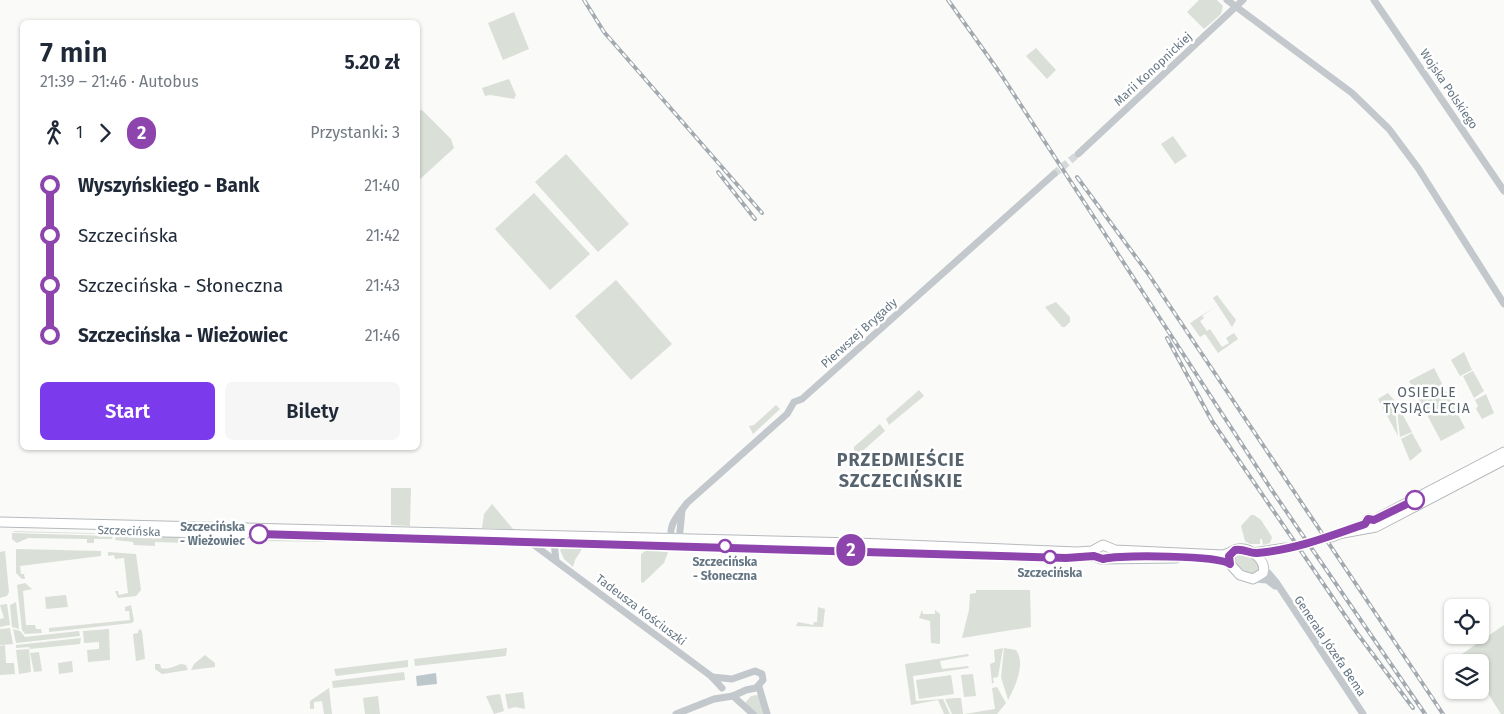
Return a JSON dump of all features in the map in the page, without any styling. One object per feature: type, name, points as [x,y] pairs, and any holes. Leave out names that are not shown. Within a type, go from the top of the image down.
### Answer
[{"type":"main road","points":[[1370,525],[1504,452]]},
{"type":"main road","points":[[1332,537],[1370,525],[1504,460]]},
{"type":"main road","name":"Szczecińska","points":[[0,522],[1199,558],[1223,560],[1230,564]]},
{"type":"main road","name":"Szczecińska","points":[[0,527],[529,541],[544,546],[554,542],[672,542],[681,538],[1066,551],[1100,555]]},
{"type":"main road","points":[[1109,548],[1110,553],[1100,555],[1100,545],[1109,548],[1223,555],[1240,549],[1253,553],[1286,548]]},
{"type":"main road","points":[[1230,553],[1230,564],[1240,575],[1253,579],[1260,576],[1267,556],[1274,551]]},
{"type":"main road","points":[[1253,553],[1264,566]]},
{"type":"street","points":[[1227,0],[1345,88],[1389,129],[1418,168],[1504,304]]},
{"type":"street","name":"Marii Konopnickiej","points":[[1078,154],[1243,0]]},
{"type":"street","name":"Wojska Polskiego","points":[[1374,0],[1504,191]]},
{"type":"street","name":"Pierwszej Brygady","points":[[682,510],[787,414],[794,402],[802,400],[1054,174]]},
{"type":"street","points":[[681,538],[682,510]]},
{"type":"street","points":[[672,542],[674,517],[682,510]]},
{"type":"street","points":[[554,542],[556,561]]},
{"type":"street","name":"Tadeusza Kościuszki","points":[[544,546],[556,561],[718,684],[726,679]]},
{"type":"street","name":"Generała Józefa Bema","points":[[1264,566],[1363,714]]},
{"type":"street","name":"Generała Józefa Bema","points":[[1253,579],[1267,580],[1280,590]]},
{"type":"street","points":[[676,714],[714,698],[731,696],[759,687],[763,680],[759,672],[750,671],[741,677],[726,679],[718,684],[714,698]]},
{"type":"street","points":[[718,684],[753,714]]},
{"type":"street","points":[[759,687],[767,714]]},
{"type":"shaded area","points":[[1199,0],[1217,0],[1223,6],[1221,14],[1204,29],[1187,12]]},
{"type":"shaded area","points":[[514,12],[529,49],[503,60],[488,23]]},
{"type":"shaded area","points":[[1036,48],[1056,70],[1047,79],[1026,56]]},
{"type":"shaded area","points":[[509,79],[516,95],[514,99],[490,95],[485,96],[482,88]]},
{"type":"shaded area","points":[[420,110],[451,139],[454,148],[420,179]]},
{"type":"shaded area","points":[[1173,136],[1187,156],[1175,164],[1161,144]]},
{"type":"shaded area","points":[[566,154],[629,224],[598,252],[535,182]]},
{"type":"shaded area","points":[[534,193],[590,254],[550,290],[495,229]]},
{"type":"shaded area","points":[[616,280],[672,344],[631,380],[575,316]]},
{"type":"shaded area","points":[[1217,295],[1236,320],[1232,327],[1213,298]]},
{"type":"shaded area","points":[[1056,302],[1070,317],[1070,322],[1065,327],[1062,327],[1045,307]]},
{"type":"shaded area","points":[[1216,306],[1202,316],[1204,318],[1200,321],[1207,331],[1210,329],[1222,347],[1229,343],[1226,338],[1234,333],[1238,339],[1218,353],[1205,334],[1200,337],[1190,323]]},
{"type":"shaded area","points":[[1464,352],[1472,370],[1460,376],[1451,360]]},
{"type":"shaded area","points":[[1434,368],[1465,428],[1441,441],[1409,381]]},
{"type":"shaded area","points":[[1473,371],[1484,391],[1474,398],[1463,376]]},
{"type":"shaded area","points":[[919,390],[924,396],[889,425],[886,419]]},
{"type":"shaded area","points":[[1388,393],[1394,400],[1398,436],[1378,399]]},
{"type":"shaded area","points":[[1486,394],[1494,413],[1482,419],[1476,409],[1478,406],[1475,400]]},
{"type":"shaded area","points":[[1396,402],[1412,432],[1400,437]]},
{"type":"shaded area","points":[[776,405],[780,409],[753,434],[749,426],[754,425]]},
{"type":"shaded area","points":[[880,424],[885,431],[858,455],[854,453],[854,447]]},
{"type":"shaded area","points":[[1412,433],[1422,451],[1410,461],[1401,439]]},
{"type":"shaded area","points":[[391,488],[411,488],[410,526],[391,525]]},
{"type":"shaded area","points":[[492,504],[513,529],[482,528],[484,514]]},
{"type":"shaded area","points":[[1251,515],[1261,520],[1272,537],[1270,543],[1263,545],[1262,539],[1260,539],[1260,544],[1250,544],[1245,541],[1241,526]]},
{"type":"shaded area","points":[[14,531],[200,536],[198,538]]},
{"type":"shaded area","points":[[12,533],[113,536],[112,539],[94,539],[94,543],[87,543],[87,539],[28,538],[17,543],[12,539]]},
{"type":"shaded area","points":[[116,536],[183,537],[190,541],[188,547],[186,543],[155,542],[155,546],[134,545],[133,542],[115,540]]},
{"type":"shaded area","points":[[274,537],[323,539],[327,542],[267,541]]},
{"type":"shaded area","points":[[562,548],[582,549],[573,567],[564,559],[560,550]]},
{"type":"shaded area","points":[[16,549],[101,551],[101,556],[20,566],[21,574],[24,574],[25,579],[22,579],[16,573]]},
{"type":"shaded area","points":[[647,550],[668,552],[664,563],[643,583],[641,582],[641,554]]},
{"type":"shaded area","points":[[5,551],[9,592],[7,596],[0,598],[0,552]]},
{"type":"shaded area","points":[[108,552],[136,554],[141,590],[136,596],[118,598],[115,591],[118,591],[119,595],[128,593],[124,558],[115,559],[114,555],[108,556]]},
{"type":"shaded area","points":[[1238,552],[1253,557],[1260,565],[1259,571],[1253,575],[1237,567],[1234,555]]},
{"type":"shaded area","points":[[25,583],[32,589],[23,591],[26,625],[35,625],[36,629],[41,629],[42,633],[25,634],[22,630],[17,585]]},
{"type":"shaded area","points":[[976,590],[1030,590],[1031,627],[962,638],[969,610],[970,594],[976,593]]},
{"type":"shaded area","points":[[66,595],[68,607],[46,609],[45,597]]},
{"type":"shaded area","points":[[16,602],[19,629],[12,627],[10,605]]},
{"type":"shaded area","points":[[7,604],[10,625],[0,627],[0,619],[4,618],[0,605]]},
{"type":"shaded area","points":[[131,605],[134,621],[132,623],[49,632],[49,628],[130,620],[129,611],[125,611],[125,607]]},
{"type":"shaded area","points":[[818,607],[825,609],[823,627],[796,626],[798,622],[813,625],[814,622],[817,622]]},
{"type":"shaded area","points":[[922,610],[923,614],[935,614],[935,610],[940,614],[940,644],[931,643],[930,621],[919,618]]},
{"type":"shaded area","points":[[1504,625],[1504,714],[1501,714],[1489,695],[1489,654],[1462,654],[1476,644],[1489,644],[1489,635]]},
{"type":"shaded area","points":[[10,628],[13,644],[0,645],[0,629]]},
{"type":"shaded area","points":[[13,629],[20,631],[25,637],[79,631],[80,636],[16,643]]},
{"type":"shaded area","points":[[109,629],[110,660],[88,662],[87,650],[99,649],[99,642],[84,643],[83,631]]},
{"type":"shaded area","points":[[139,629],[142,631],[145,659],[136,661],[133,634],[138,633]]},
{"type":"shaded area","points":[[81,638],[80,644],[30,649],[29,647],[16,648],[16,645]]},
{"type":"shaded area","points":[[5,645],[6,663],[14,663],[15,674],[0,675],[0,646]]},
{"type":"shaded area","points":[[507,648],[506,656],[415,666],[414,659]]},
{"type":"shaded area","points":[[1003,648],[998,677],[993,678],[994,683],[992,683],[990,664],[995,662],[994,650]]},
{"type":"shaded area","points":[[1004,648],[1016,650],[1020,662],[1020,669],[1014,689],[1008,700],[1001,677]]},
{"type":"shaded area","points":[[29,649],[31,672],[19,674],[16,650]]},
{"type":"shaded area","points":[[39,652],[42,671],[34,672],[30,653]]},
{"type":"shaded area","points":[[968,654],[969,656],[940,661],[942,669],[968,666],[969,668],[913,676],[916,701],[943,699],[950,714],[944,714],[938,700],[911,705],[905,664]]},
{"type":"shaded area","points":[[205,655],[215,663],[215,667],[191,670],[194,664]]},
{"type":"shaded area","points":[[408,660],[408,667],[336,676],[334,669]]},
{"type":"shaded area","points":[[72,661],[73,672],[59,674],[58,663]]},
{"type":"shaded area","points":[[155,664],[160,664],[161,668],[169,668],[181,664],[186,665],[188,670],[162,674],[155,669]]},
{"type":"shaded area","points":[[404,672],[405,680],[333,688],[332,681]]},
{"type":"shaded area","points":[[436,673],[437,684],[417,686],[416,676]]},
{"type":"shaded area","points":[[973,674],[976,696],[964,697],[961,675]]},
{"type":"shaded area","points":[[951,675],[954,694],[919,699],[916,680]]},
{"type":"shaded area","points":[[997,687],[1006,703],[997,714],[964,714],[995,709],[992,688]]},
{"type":"shaded area","points":[[329,688],[332,714],[324,714],[322,701],[314,702],[314,709],[310,709],[310,701]]},
{"type":"shaded area","points":[[523,692],[525,709],[515,707],[508,709],[505,694]]},
{"type":"shaded area","points":[[500,694],[504,711],[494,714],[486,696]]},
{"type":"shaded area","points":[[757,695],[765,714],[756,714],[745,703],[751,696]]},
{"type":"shaded area","points":[[378,696],[380,714],[365,714],[363,698]]},
{"type":"shaded area","points":[[961,698],[963,714],[952,714],[945,699]]},
{"type":"tunnel","points":[[1054,174],[1078,154]]},
{"type":"tunnel","points":[[1286,548],[1332,537]]},
{"type":"railway","points":[[584,0],[604,32],[762,213]]},
{"type":"railway","points":[[948,0],[1000,73],[1271,489],[1425,714]]},
{"type":"railway","points":[[718,172],[755,219]]},
{"type":"railway","points":[[1077,177],[1147,272],[1443,714]]},
{"type":"railway","points":[[1167,338],[1212,421],[1357,633],[1413,708]]},
{"type":"bus line","name":"2","points":[[259,534],[1021,554],[1066,558],[1094,556],[1101,559],[1210,558],[1223,560],[1230,564],[1230,553],[1235,550],[1244,549],[1257,554],[1335,536],[1365,524],[1368,519],[1374,520],[1415,500]]},
{"type":"place","name":"Szczecińska - Wieżowiec","points":[[259,534]]},
{"type":"place","name":"Szczecińska - Słoneczna","points":[[725,546]]},
{"type":"place","name":"Szczecińska","points":[[1050,557]]},
{"type":"district","name":"OSIEDLE TYSIĄCLECIA","points":[[1427,400]]},
{"type":"district","name":"PRZEDMIEŚCIE SZCZECIŃSKIE","points":[[901,470]]}]
